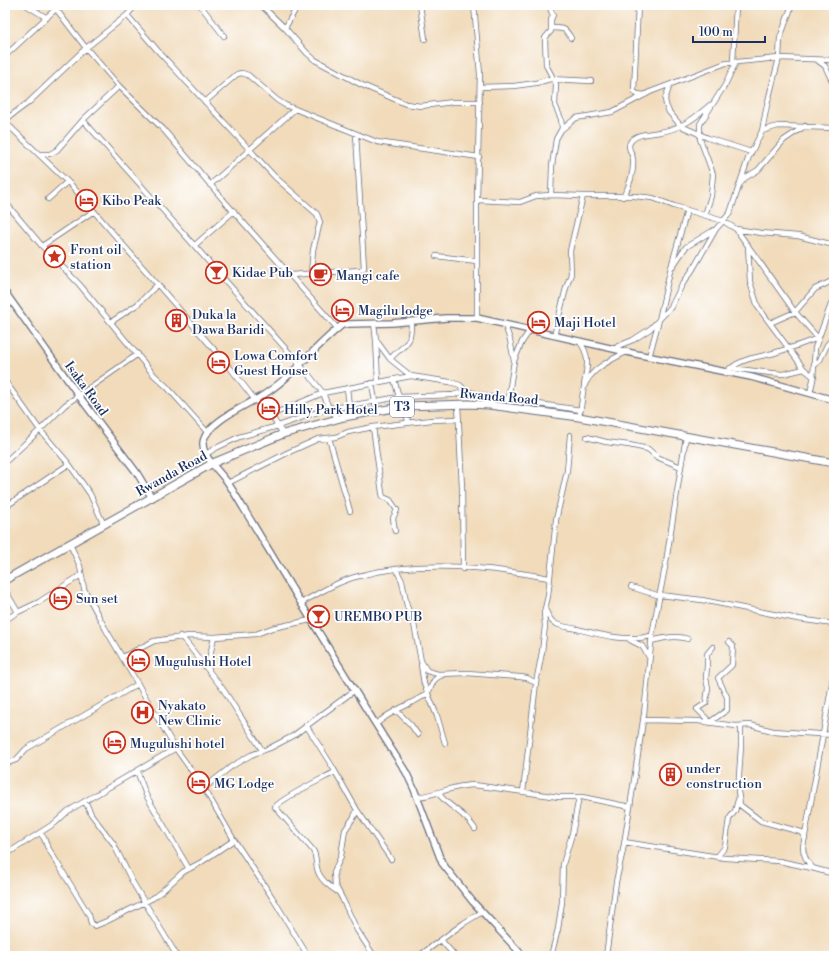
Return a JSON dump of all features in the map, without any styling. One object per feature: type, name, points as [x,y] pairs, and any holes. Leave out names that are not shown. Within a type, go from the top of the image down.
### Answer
[{"type":"highway","name":"Rwanda Road","points":[[5,580],[212,463],[283,434],[338,419],[405,406],[458,404],[489,405],[580,414],[686,437],[834,463]]},
{"type":"street","points":[[26,5],[47,18]]},
{"type":"street","points":[[136,5],[128,15],[86,48],[28,104],[5,121],[40,154],[94,211],[231,369],[255,400],[271,415],[283,434]]},
{"type":"street","points":[[200,5],[224,36]]},
{"type":"street","points":[[261,5],[285,28],[306,53],[315,60],[362,85],[406,104],[421,106],[454,102],[480,102]]},
{"type":"street","points":[[285,28],[298,5]]},
{"type":"street","points":[[420,5],[425,39]]},
{"type":"street","points":[[474,5],[480,74],[477,200],[477,318]]},
{"type":"street","points":[[550,5],[550,11],[553,15],[551,20],[552,28],[545,41],[546,65],[556,84],[555,105],[561,119],[562,128]]},
{"type":"street","points":[[638,5],[634,91],[637,94],[645,95]]},
{"type":"street","points":[[705,215],[711,196],[713,174],[700,139],[699,128],[702,120],[715,101],[734,62],[736,5]]},
{"type":"street","points":[[615,349],[639,336],[659,320],[671,307],[682,285],[716,229],[730,213],[738,186],[751,152],[762,131],[778,58],[780,38],[792,5]]},
{"type":"street","points":[[5,56],[58,7],[86,48],[119,86],[163,129],[210,185],[338,328]]},
{"type":"street","points":[[128,15],[275,178],[318,214],[320,222],[313,250],[311,273]]},
{"type":"street","points":[[552,28],[564,29],[571,38]]},
{"type":"street","points":[[551,195],[552,166],[556,139],[562,128],[576,118],[612,112],[645,95],[708,69],[734,62],[778,58],[834,60]]},
{"type":"street","points":[[817,60],[825,66],[834,85]]},
{"type":"street","points":[[205,102],[237,74],[242,72],[248,75],[277,100],[295,109],[377,142],[479,157]]},
{"type":"street","points":[[480,87],[514,86],[536,83],[547,79],[591,81]]},
{"type":"street","points":[[670,85],[665,99],[666,105],[669,112],[681,126],[751,152]]},
{"type":"street","points":[[40,154],[50,154],[56,150],[119,86]]},
{"type":"street","points":[[623,197],[628,189],[631,179],[633,159],[629,148],[631,141],[634,138],[647,134],[672,130],[681,126],[689,122],[715,101]]},
{"type":"street","points":[[210,185],[295,109]]},
{"type":"street","points":[[84,120],[300,365],[323,393],[329,408],[338,419]]},
{"type":"street","points":[[762,131],[778,126],[834,128]]},
{"type":"street","points":[[738,186],[745,178],[758,170],[784,140],[805,126]]},
{"type":"street","points":[[291,275],[360,270],[364,268],[356,134]]},
{"type":"street","points":[[48,199],[67,182]]},
{"type":"street","points":[[477,200],[520,202],[536,196],[551,195],[634,196],[653,198],[723,221],[736,229],[795,312],[818,338]]},
{"type":"street","points":[[554,336],[571,274],[571,247],[583,196]]},
{"type":"street","points":[[5,202],[42,246],[79,284],[154,375],[168,387],[208,432]]},
{"type":"street","points":[[649,357],[687,210]]},
{"type":"street","points":[[42,246],[94,211]]},
{"type":"street","points":[[195,245],[234,211]]},
{"type":"street","points":[[670,271],[683,251],[716,229]]},
{"type":"street","points":[[736,229],[798,236],[834,246]]},
{"type":"street","points":[[748,245],[750,282],[758,307],[790,347],[804,369],[814,377]]},
{"type":"street","points":[[436,256],[477,261]]},
{"type":"street","points":[[770,323],[795,312],[815,289],[834,280]]},
{"type":"street","points":[[111,322],[138,304],[158,284]]},
{"type":"street","name":"Isaka Road","points":[[5,292],[79,396],[137,473],[152,498]]},
{"type":"street","points":[[810,393],[814,377],[815,348],[834,296]]},
{"type":"street","points":[[522,956],[451,876],[442,863],[406,772],[354,690],[228,483],[206,454],[203,443],[208,432],[231,412],[268,392],[300,365],[342,325],[411,322],[454,318],[477,318],[649,357],[751,377],[834,400]]},
{"type":"street","points":[[390,359],[409,342],[411,322]]},
{"type":"street","points":[[374,323],[378,382]]},
{"type":"street","points":[[506,325],[514,361]]},
{"type":"street","points":[[508,400],[514,361],[522,342],[530,330]]},
{"type":"street","points":[[814,366],[820,360],[827,345],[834,337]]},
{"type":"street","points":[[726,373],[740,361],[773,353],[818,338]]},
{"type":"street","points":[[376,340],[390,359],[411,376]]},
{"type":"street","points":[[271,415],[323,393],[411,376],[450,382],[460,385],[466,391],[488,397],[580,414],[587,358],[584,348],[579,341]]},
{"type":"street","points":[[584,387],[601,365],[626,352]]},
{"type":"street","points":[[5,462],[65,405],[138,354]]},
{"type":"street","points":[[730,368],[782,374],[804,369]]},
{"type":"street","points":[[394,379],[399,397]]},
{"type":"street","points":[[5,381],[40,430],[69,464],[90,494],[104,525]]},
{"type":"street","points":[[372,383],[375,402]]},
{"type":"street","points":[[347,388],[349,406]]},
{"type":"street","points":[[206,454],[239,437],[278,426],[329,408],[375,402],[399,397],[453,395],[466,391]]},
{"type":"street","points":[[458,404],[462,488],[463,569]]},
{"type":"street","points":[[405,406],[408,422]]},
{"type":"street","points":[[228,483],[309,442],[318,439],[336,437],[348,432],[373,427],[408,422],[458,419]]},
{"type":"street","points":[[373,427],[383,497],[390,500],[397,510],[393,518],[395,531]]},
{"type":"street","points":[[523,792],[536,683],[544,639],[544,613],[548,596],[556,520],[567,470],[570,435]]},
{"type":"street","points":[[587,437],[606,442],[648,449],[657,457],[681,467]]},
{"type":"street","points":[[606,956],[616,882],[630,807],[643,720],[651,639],[660,596],[686,437]]},
{"type":"street","points":[[329,438],[350,511]]},
{"type":"street","points":[[5,507],[69,464]]},
{"type":"street","points":[[70,544],[80,566],[84,589],[105,628],[176,748],[204,788],[234,840],[272,897],[308,956]]},
{"type":"street","points":[[301,603],[334,585],[358,576],[422,566],[494,570],[550,578]]},
{"type":"street","points":[[396,569],[402,581],[407,606],[414,624],[424,684],[445,743]]},
{"type":"street","points":[[5,620],[39,602],[81,576]]},
{"type":"street","points":[[631,587],[660,596],[702,600],[798,619],[834,624]]},
{"type":"street","points":[[5,590],[18,612]]},
{"type":"street","points":[[545,609],[551,621],[560,625],[603,635],[623,638],[651,639],[678,637],[688,639]]},
{"type":"street","points":[[123,657],[154,641],[180,636],[214,637],[256,634],[279,626],[311,620]]},
{"type":"street","points":[[180,636],[223,689],[262,750]]},
{"type":"street","points":[[210,673],[208,665],[214,637]]},
{"type":"street","points":[[623,638],[640,644],[650,657]]},
{"type":"street","points":[[710,722],[727,710],[727,697],[718,678],[732,664],[733,646],[729,642]]},
{"type":"street","points":[[710,722],[696,709],[706,703],[708,688],[706,678],[706,654],[713,647]]},
{"type":"street","points":[[421,661],[427,671],[435,674],[467,673],[500,675],[527,678],[536,683]]},
{"type":"street","points":[[812,868],[808,863],[803,850],[804,838],[823,734],[832,695],[834,672]]},
{"type":"street","points":[[376,724],[396,710],[413,702],[428,692],[432,682],[435,679],[446,674]]},
{"type":"street","points":[[5,764],[16,760],[26,749],[138,684]]},
{"type":"street","points":[[204,788],[232,766],[293,736],[354,690]]},
{"type":"street","points":[[396,710],[408,721],[418,735]]},
{"type":"street","points":[[643,720],[710,722],[741,726],[750,724],[773,731],[834,735]]},
{"type":"street","points":[[306,725],[357,810],[391,859]]},
{"type":"street","points":[[717,857],[725,847],[729,819],[735,811],[738,799],[741,726]]},
{"type":"street","points":[[5,855],[55,823],[68,811],[176,748]]},
{"type":"street","points":[[137,771],[146,796],[189,869]]},
{"type":"street","points":[[335,772],[279,802],[275,808],[316,855],[317,870],[323,881],[338,892]]},
{"type":"street","points":[[417,797],[466,785],[559,797],[579,797],[630,807]]},
{"type":"street","points":[[438,793],[448,804],[463,814],[475,828]]},
{"type":"street","points":[[551,956],[558,929],[562,902],[563,864],[572,834],[579,797]]},
{"type":"street","points":[[738,799],[740,805],[762,821],[800,832],[804,838]]},
{"type":"street","points":[[85,801],[91,814],[113,843],[133,883],[177,956]]},
{"type":"street","points":[[357,810],[345,830],[340,856],[335,869],[335,885],[357,930],[374,956]]},
{"type":"street","points":[[40,833],[89,915],[93,925],[98,925],[157,895],[177,877],[234,840]]},
{"type":"street","points":[[624,842],[717,857],[779,861],[834,874]]},
{"type":"street","points":[[419,956],[482,912]]},
{"type":"street","points":[[441,940],[455,956]]},
{"type":"place","name":"Kibo Peak","points":[[86,200]]},
{"type":"place","name":"Front oil station","points":[[54,256]]},
{"type":"place","name":"Kidae Pub","points":[[217,272]]},
{"type":"place","name":"Mangi cafe","points":[[320,275]]},
{"type":"place","name":"Magilu lodge","points":[[343,310]]},
{"type":"place","name":"Duka la Dawa Baridi","points":[[177,321]]},
{"type":"place","name":"Maji Hotel","points":[[538,322]]},
{"type":"place","name":"Lowa Comfort Guest House","points":[[219,362]]},
{"type":"place","name":"Hilly Park Hotel","points":[[268,409]]},
{"type":"place","name":"Sun set","points":[[60,598]]},
{"type":"place","name":"UREMBO PUB","points":[[319,616]]},
{"type":"place","name":"Mugulushi Hotel","points":[[138,661]]},
{"type":"place","name":"Nyakato New Clinic","points":[[143,712]]},
{"type":"place","name":"Mugulushi hotel","points":[[114,743]]},
{"type":"place","name":"under construction","points":[[670,775]]},
{"type":"place","name":"MG Lodge","points":[[199,783]]}]
